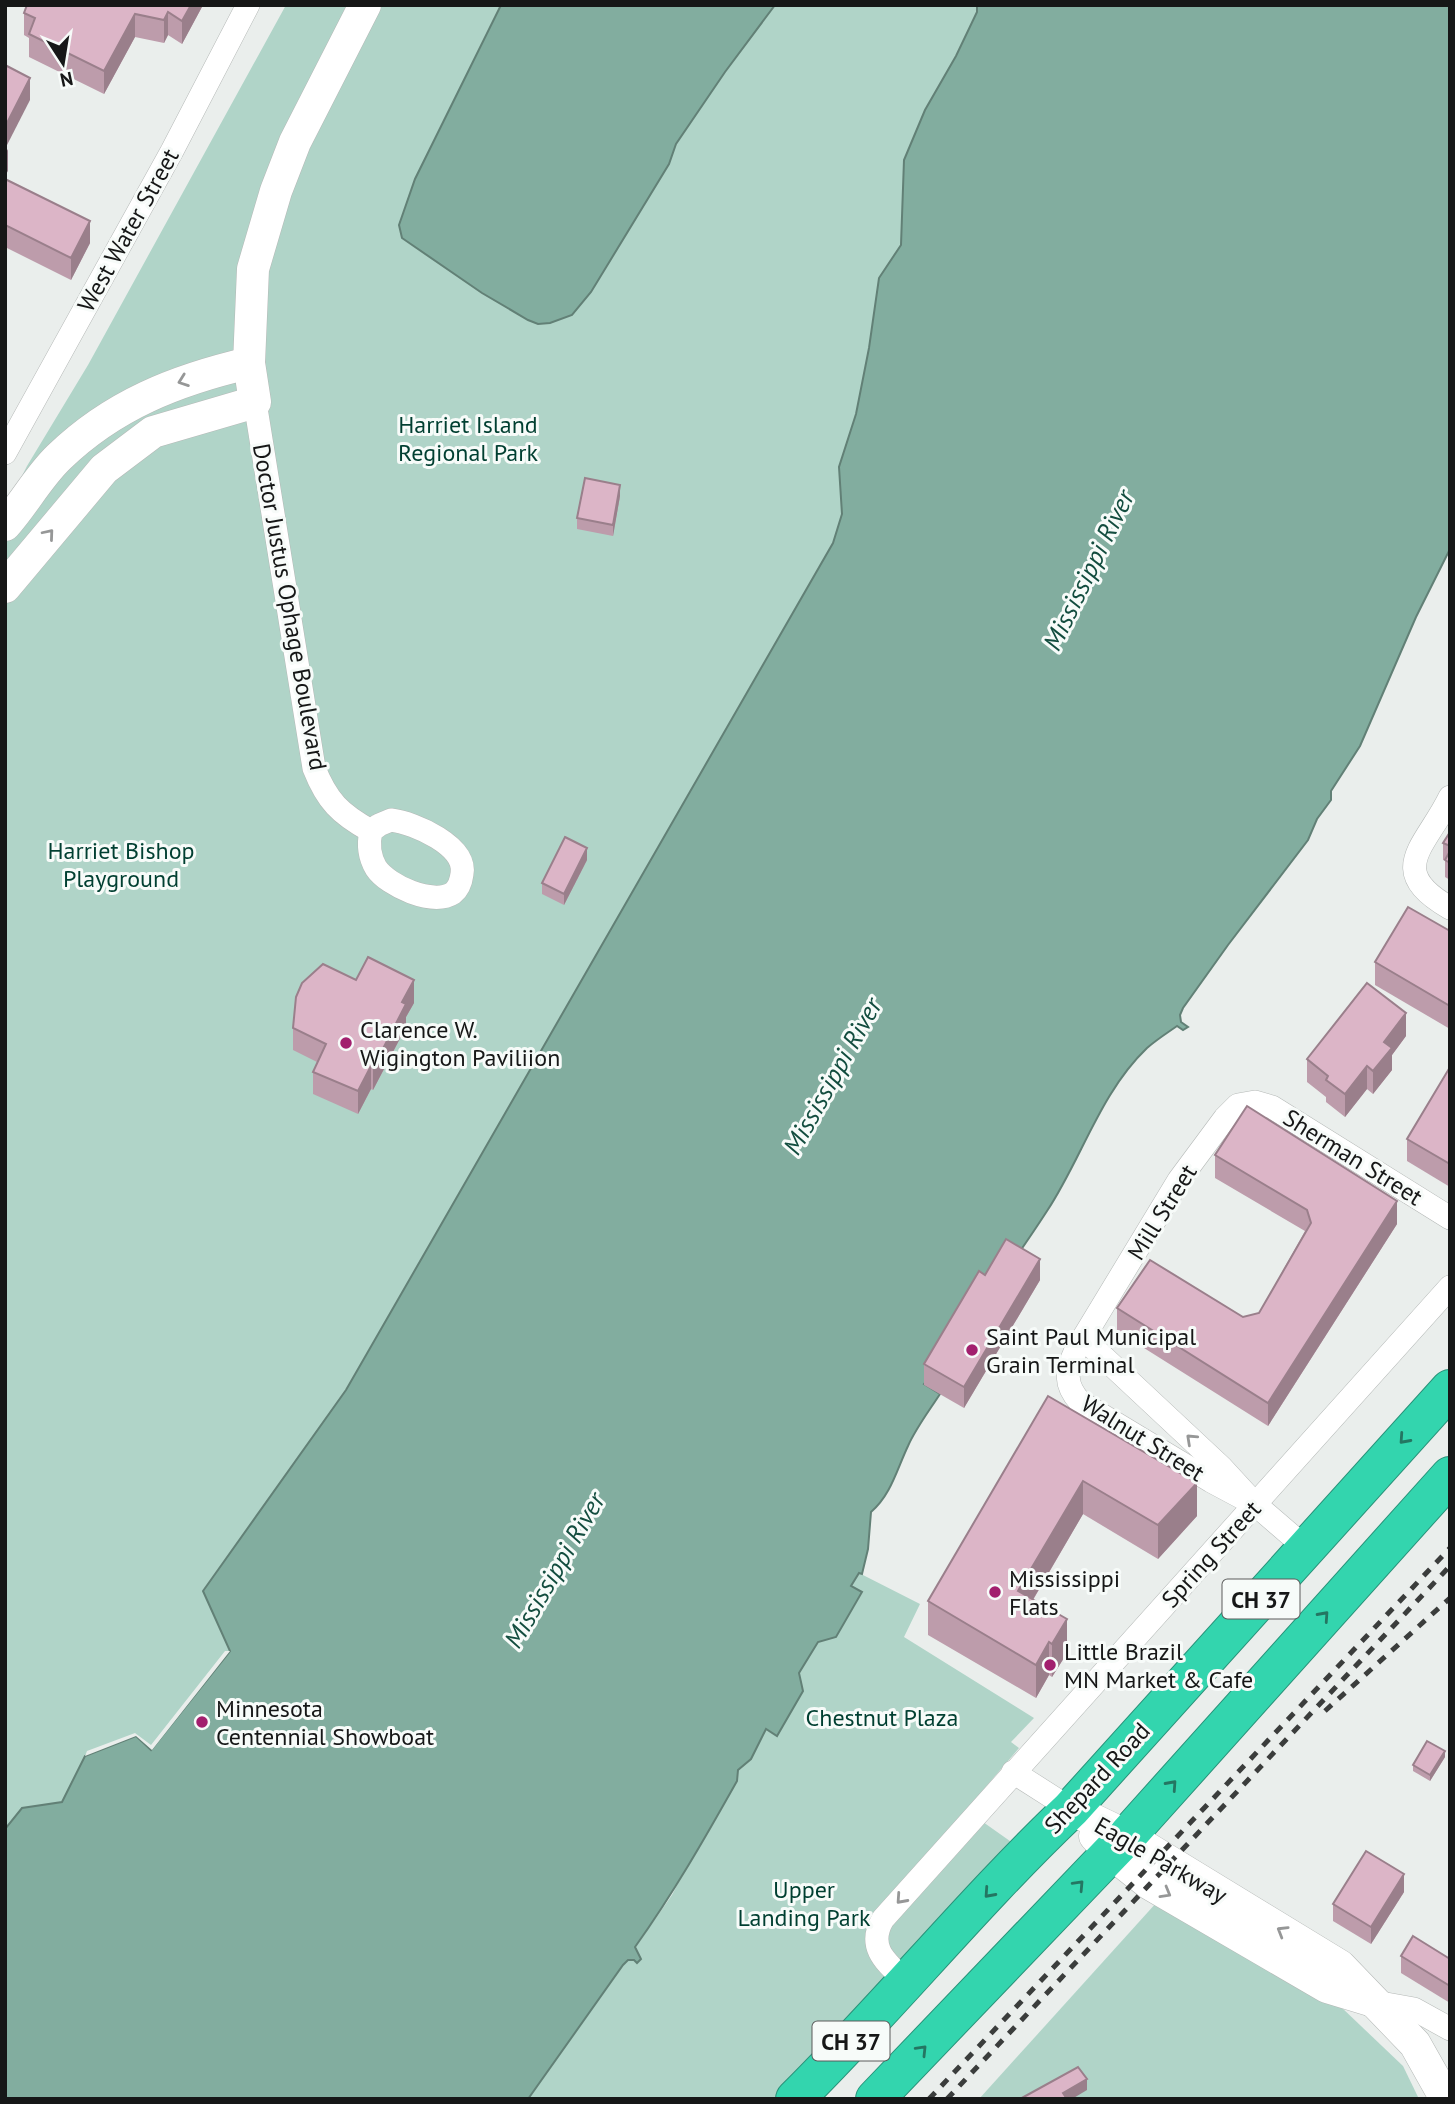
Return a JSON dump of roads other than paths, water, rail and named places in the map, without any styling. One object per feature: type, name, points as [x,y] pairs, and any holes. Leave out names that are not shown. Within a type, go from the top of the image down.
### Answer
[{"type":"highway","name":"Shepard Road","points":[[795,2099],[1031,1846],[1071,1809],[1450,1389]]},
{"type":"highway","name":"CH 37","points":[[875,2099],[1119,1845],[1450,1476]]},
{"type":"street","name":"West Water Street","points":[[5,453],[172,151],[248,5]]},
{"type":"street","points":[[5,587],[104,469],[153,432],[255,402],[249,363],[253,269],[276,191],[295,142],[365,5]]},
{"type":"street","points":[[5,525],[57,458],[113,413],[204,373],[249,363]]},
{"type":"street","name":"Doctor Justus Ophage Boulevard","points":[[255,402],[314,768],[320,784],[346,817],[371,831]]},
{"type":"street","points":[[1450,797],[1419,852],[1414,872],[1416,881],[1424,891],[1450,908]]},
{"type":"street","name":"Sherman Street","points":[[1255,1102],[1272,1107],[1450,1218]]},
{"type":"street","name":"Mill Street","points":[[1084,1339],[1180,1180],[1225,1118],[1238,1105],[1255,1102]]},
{"type":"street","name":"Spring Street","points":[[907,1982],[880,1953],[876,1943],[876,1930],[883,1919],[1450,1287]]},
{"type":"street","name":"Walnut Street","points":[[1256,1505],[1080,1402],[1071,1392],[1067,1379],[1068,1367],[1084,1339],[1222,1468],[1256,1505],[1307,1549]]},
{"type":"street","points":[[1013,1772],[1071,1809]]},
{"type":"street","name":"Eagle Parkway","points":[[1071,1809],[1119,1845],[1150,1884],[1327,1987],[1375,2002],[1415,2044],[1446,2099]]},
{"type":"street","points":[[1375,2002],[1414,2009],[1450,2029]]},
{"type":"water","points":[[501,5],[775,5],[676,144],[669,164],[591,292],[572,315],[550,323],[538,324],[528,320],[482,293],[402,238],[399,225],[415,179]]},
{"type":"water","name":"Mississippi River","points":[[977,5],[1450,5],[1450,549],[1416,617],[1360,746],[1331,791],[1331,800],[1317,819],[1308,840],[1183,1008],[1181,1022],[1188,1027],[1183,1030],[1177,1026],[1158,1039],[1116,1085],[1047,1211],[924,1384],[940,1394],[911,1439],[889,1490],[871,1512],[868,1549],[862,1574],[859,1573],[851,1586],[862,1592],[836,1637],[818,1642],[799,1673],[803,1691],[777,1736],[766,1729],[751,1759],[738,1770],[737,1781],[701,1845],[635,1947],[641,1959],[637,1963],[628,1960],[623,1965],[528,2099],[5,2099],[5,1829],[22,1808],[62,1802],[85,1756],[136,1736],[151,1750],[230,1651],[203,1591],[346,1390],[833,543],[842,514],[839,467],[856,414],[879,278],[901,245],[904,160],[925,110],[977,12]]},
{"type":"railway","points":[[929,2099],[1450,1548]]},
{"type":"railway","points":[[947,2099],[1450,1566]]},
{"type":"railway","points":[[1325,1711],[1450,1598]]},
{"type":"place","name":"Clarence W. Wigington Paviliion","points":[[346,1043]]},
{"type":"place","name":"Saint Paul Municipal Grain Terminal","points":[[972,1350]]},
{"type":"place","name":"Mississippi Flats","points":[[995,1592]]},
{"type":"place","name":"Little Brazil MN Market & Cafe","points":[[1050,1665]]},
{"type":"place","name":"Minnesota Centennial Showboat","points":[[202,1722]]},
{"type":"park label","name":"Harriet Island Regional Park","points":[[468,438]]},
{"type":"park label","name":"Harriet Bishop Playground","points":[[121,864]]},
{"type":"park label","name":"Chestnut Plaza","points":[[882,1717]]},
{"type":"park label","name":"Upper Landing Park","points":[[804,1903]]}]
